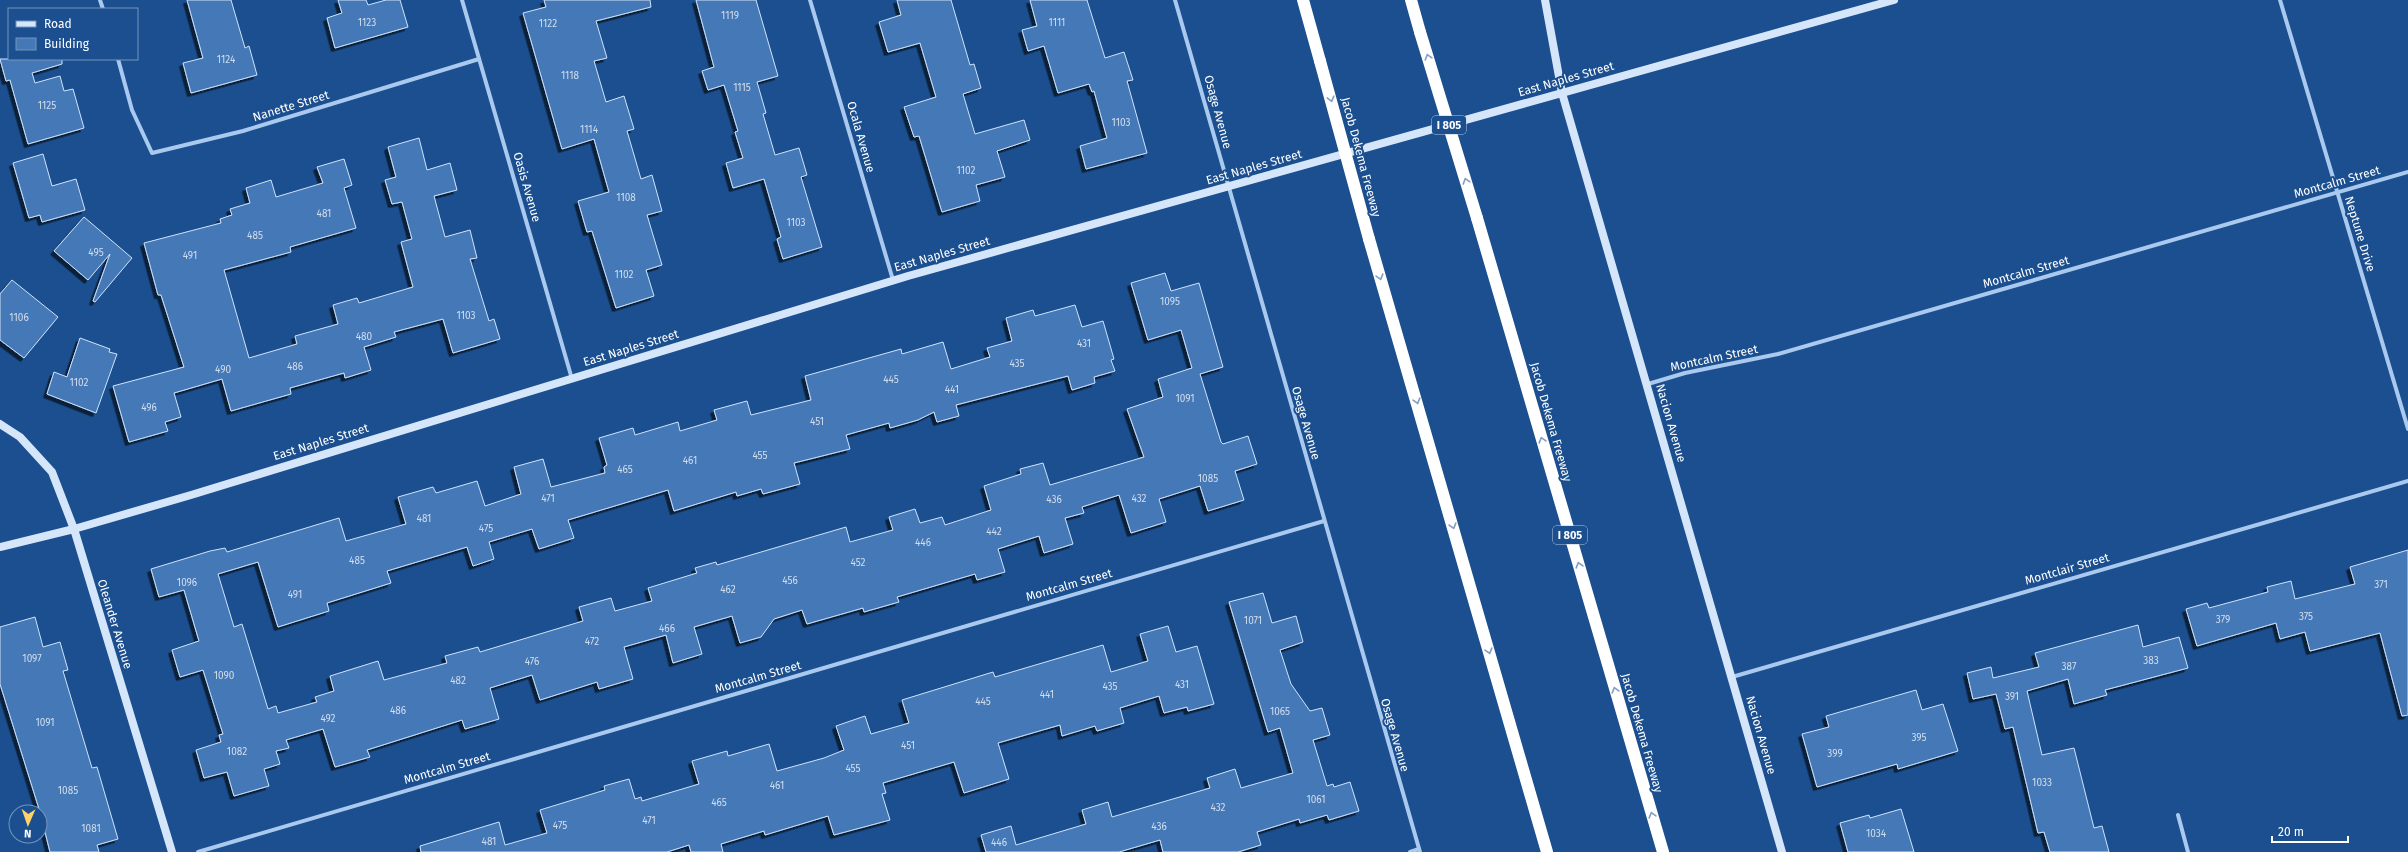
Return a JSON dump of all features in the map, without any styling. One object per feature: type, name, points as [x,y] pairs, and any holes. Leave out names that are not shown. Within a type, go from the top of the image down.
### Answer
[{"type":"highway","name":"Jacob Dekema Freeway","points":[[1304,0],[1369,239],[1547,852]]},
{"type":"highway","name":"Jacob Dekema Freeway","points":[[1411,0],[1477,218],[1663,852]]},
{"type":"street","name":"Oasis Avenue","points":[[462,0],[573,379]]},
{"type":"street","name":"Ocala Avenue","points":[[810,0],[893,280]]},
{"type":"street","name":"Osage Avenue","points":[[1175,0],[1201,86],[1227,187],[1419,851]]},
{"type":"street","name":"Nacion Avenue","points":[[1545,0],[1562,92],[1648,384],[1782,852]]},
{"type":"street","name":"East Naples Street","points":[[0,547],[74,529],[573,379],[893,280],[1562,92],[1707,54],[1894,0]]},
{"type":"street","name":"Neptune Drive","points":[[2280,0],[2408,429]]},
{"type":"street","name":"Nanette Street","points":[[118,60],[132,110],[152,153],[243,131],[479,58]]},
{"type":"street","name":"Montcalm Street","points":[[1648,384],[1685,373],[1778,354],[2408,172]]},
{"type":"street","name":"Oleander Avenue","points":[[0,424],[20,437],[52,472],[74,529],[172,852]]},
{"type":"street","name":"Montclair Street","points":[[1732,677],[2408,481]]},
{"type":"street","name":"Montcalm Street","points":[[198,852],[1324,521]]},
{"type":"street","points":[[2178,815],[2188,852]]},
{"type":"street","points":[[1410,852],[1419,851]]},
{"type":"building","points":[[187,0],[231,0],[245,48],[249,46],[257,75],[191,93],[183,63],[203,58]]},
{"type":"building","points":[[338,0],[366,0],[368,5],[386,0],[400,0],[408,27],[335,48],[327,18],[342,13]]},
{"type":"building","points":[[544,0],[650,0],[651,7],[596,21],[607,58],[594,61],[606,102],[624,96],[634,129],[627,131],[641,179],[652,175],[662,211],[647,215],[662,265],[646,270],[654,296],[616,308],[592,231],[587,232],[578,201],[609,192],[594,139],[562,149],[523,13],[546,7]]},
{"type":"building","points":[[696,0],[756,0],[778,76],[757,82],[766,113],[763,114],[775,155],[799,148],[807,175],[801,177],[822,247],[783,259],[777,239],[781,237],[764,179],[733,188],[726,163],[743,158],[735,132],[738,131],[724,85],[708,90],[702,71],[714,67]]},
{"type":"building","points":[[897,0],[951,0],[970,65],[974,64],[981,88],[963,94],[975,134],[1024,120],[1030,140],[997,151],[1005,177],[976,185],[980,201],[942,212],[919,136],[914,137],[904,107],[936,97],[920,43],[888,52],[879,22],[901,15]]},
{"type":"building","points":[[1030,0],[1087,0],[1105,58],[1124,52],[1133,80],[1127,81],[1147,153],[1086,169],[1080,146],[1107,138],[1094,91],[1092,92],[1089,84],[1058,93],[1044,46],[1028,51],[1022,30],[1037,26]]},
{"type":"building","points":[[0,59],[62,60],[62,64],[32,73],[35,83],[60,76],[64,91],[73,89],[84,128],[28,144],[10,80],[6,81]]},
{"type":"building","points":[[419,138],[427,170],[450,163],[457,190],[434,196],[445,237],[470,230],[477,258],[470,259],[489,321],[494,319],[500,339],[453,353],[443,319],[394,332],[396,337],[364,347],[371,370],[345,378],[344,373],[290,388],[291,394],[231,411],[222,379],[174,393],[181,417],[165,422],[168,431],[129,442],[113,386],[184,367],[161,295],[158,295],[144,243],[221,223],[220,219],[232,215],[230,209],[250,203],[246,188],[271,180],[276,197],[323,183],[317,167],[344,159],[352,185],[344,188],[356,228],[290,247],[291,252],[224,270],[249,358],[297,344],[295,336],[338,324],[333,305],[357,298],[359,303],[413,287],[401,242],[412,239],[402,202],[392,204],[385,180],[396,177],[388,147]]},
{"type":"building","points":[[43,154],[52,186],[76,179],[85,210],[42,222],[40,215],[29,218],[13,163]]},
{"type":"building","points":[[84,217],[132,258],[95,302],[93,301],[110,254],[88,280],[54,251]]},
{"type":"building","points":[[1165,273],[1171,291],[1199,283],[1223,367],[1200,374],[1221,442],[1223,444],[1248,436],[1257,464],[1235,471],[1244,500],[1208,511],[1200,486],[1159,499],[1166,522],[1131,533],[1119,495],[1082,507],[1084,513],[1065,518],[1073,544],[1044,553],[1039,536],[998,549],[1005,572],[977,580],[975,574],[897,597],[899,602],[864,612],[863,608],[807,624],[802,610],[774,619],[761,637],[740,643],[732,616],[694,627],[702,654],[673,663],[666,635],[624,647],[633,679],[599,689],[597,682],[540,700],[532,675],[490,688],[499,719],[465,729],[462,720],[367,750],[370,757],[335,767],[323,729],[286,740],[289,748],[276,751],[280,764],[264,769],[269,786],[234,796],[227,772],[204,778],[196,750],[221,742],[219,735],[223,734],[203,670],[180,677],[172,650],[199,641],[184,590],[159,597],[151,569],[210,551],[225,548],[227,552],[339,518],[346,541],[406,524],[398,497],[433,487],[436,493],[477,481],[485,506],[521,494],[514,467],[543,459],[551,487],[605,473],[604,467],[607,465],[599,438],[633,428],[635,435],[678,422],[680,431],[717,420],[714,410],[747,401],[751,415],[811,400],[805,376],[901,349],[902,354],[943,342],[951,369],[990,357],[987,348],[1012,341],[1006,318],[1033,310],[1035,316],[1075,305],[1082,327],[1103,321],[1114,359],[1111,360],[1115,371],[1094,377],[1095,383],[1072,390],[1068,376],[956,405],[959,416],[937,422],[934,412],[918,420],[890,428],[889,423],[846,435],[850,449],[794,463],[800,484],[763,494],[761,489],[737,496],[736,492],[674,511],[668,490],[568,520],[574,538],[539,549],[532,529],[489,542],[494,559],[473,566],[467,547],[387,571],[391,583],[327,603],[329,611],[278,627],[258,562],[218,574],[234,627],[242,624],[268,709],[276,706],[278,713],[317,702],[315,697],[334,691],[330,676],[378,661],[384,680],[447,663],[445,656],[478,647],[480,652],[583,621],[579,607],[611,598],[615,611],[652,601],[648,588],[697,573],[695,568],[716,562],[717,565],[846,527],[850,542],[893,530],[889,517],[915,509],[920,523],[942,517],[945,525],[991,510],[984,486],[1021,474],[1020,469],[1043,463],[1050,485],[1144,457],[1127,409],[1163,397],[1158,379],[1192,368],[1181,330],[1148,340],[1131,283]]},
{"type":"building","points":[[12,280],[58,317],[24,358],[0,340],[0,294]]},
{"type":"building","points":[[80,338],[110,349],[109,352],[117,354],[96,413],[47,394],[54,372],[67,377]]},
{"type":"building","points":[[2408,550],[2408,715],[2402,716],[2380,633],[2310,651],[2305,632],[2280,639],[2276,623],[2197,646],[2186,609],[2207,603],[2209,608],[2268,592],[2267,587],[2291,581],[2295,599],[2355,584],[2350,567]]},
{"type":"building","points":[[1263,593],[1272,623],[1296,616],[1303,642],[1280,650],[1291,684],[1310,711],[1322,708],[1330,735],[1313,740],[1327,786],[1333,784],[1334,787],[1350,782],[1359,811],[1329,820],[1327,815],[1300,823],[1299,819],[1257,832],[1261,845],[1238,852],[1163,852],[1160,840],[1119,852],[986,852],[981,835],[1011,826],[1016,845],[1086,824],[1082,810],[1108,802],[1112,817],[1210,788],[1207,778],[1235,769],[1241,788],[1293,773],[1280,728],[1268,732],[1229,602]]},
{"type":"building","points":[[35,617],[43,647],[60,642],[68,670],[63,671],[92,768],[97,767],[118,839],[97,845],[99,852],[50,852],[48,844],[48,804],[38,804],[0,684],[0,627]]},
{"type":"building","points":[[2138,625],[2143,647],[2179,637],[2188,668],[2105,690],[2107,695],[2074,704],[2068,679],[2027,691],[2042,755],[2074,748],[2094,828],[2102,826],[2109,852],[2050,852],[2044,832],[2038,833],[2013,727],[2005,729],[1996,694],[1973,699],[1967,673],[1991,667],[1993,678],[2039,667],[2035,653]]},
{"type":"building","points":[[1168,626],[1176,652],[1197,646],[1214,704],[1188,711],[1187,707],[1164,713],[1159,696],[1120,708],[1124,723],[1097,731],[1095,726],[1062,736],[1060,725],[998,743],[1009,779],[964,793],[954,762],[883,783],[886,793],[882,794],[890,820],[834,835],[828,816],[765,835],[764,831],[721,844],[723,852],[691,852],[689,845],[667,852],[421,852],[420,846],[499,822],[505,845],[547,833],[540,810],[605,790],[604,786],[629,779],[635,799],[641,797],[642,801],[699,784],[692,761],[727,751],[728,756],[769,744],[777,771],[824,758],[844,750],[836,726],[865,716],[871,734],[909,723],[902,700],[993,672],[995,677],[1103,645],[1111,672],[1148,661],[1140,634]]},
{"type":"building","points":[[1916,690],[1922,710],[1943,704],[1958,751],[1898,769],[1897,764],[1817,787],[1802,734],[1829,727],[1826,716]]},
{"type":"building","points":[[1901,809],[1914,852],[1848,852],[1840,823],[1869,815],[1870,818]]}]
